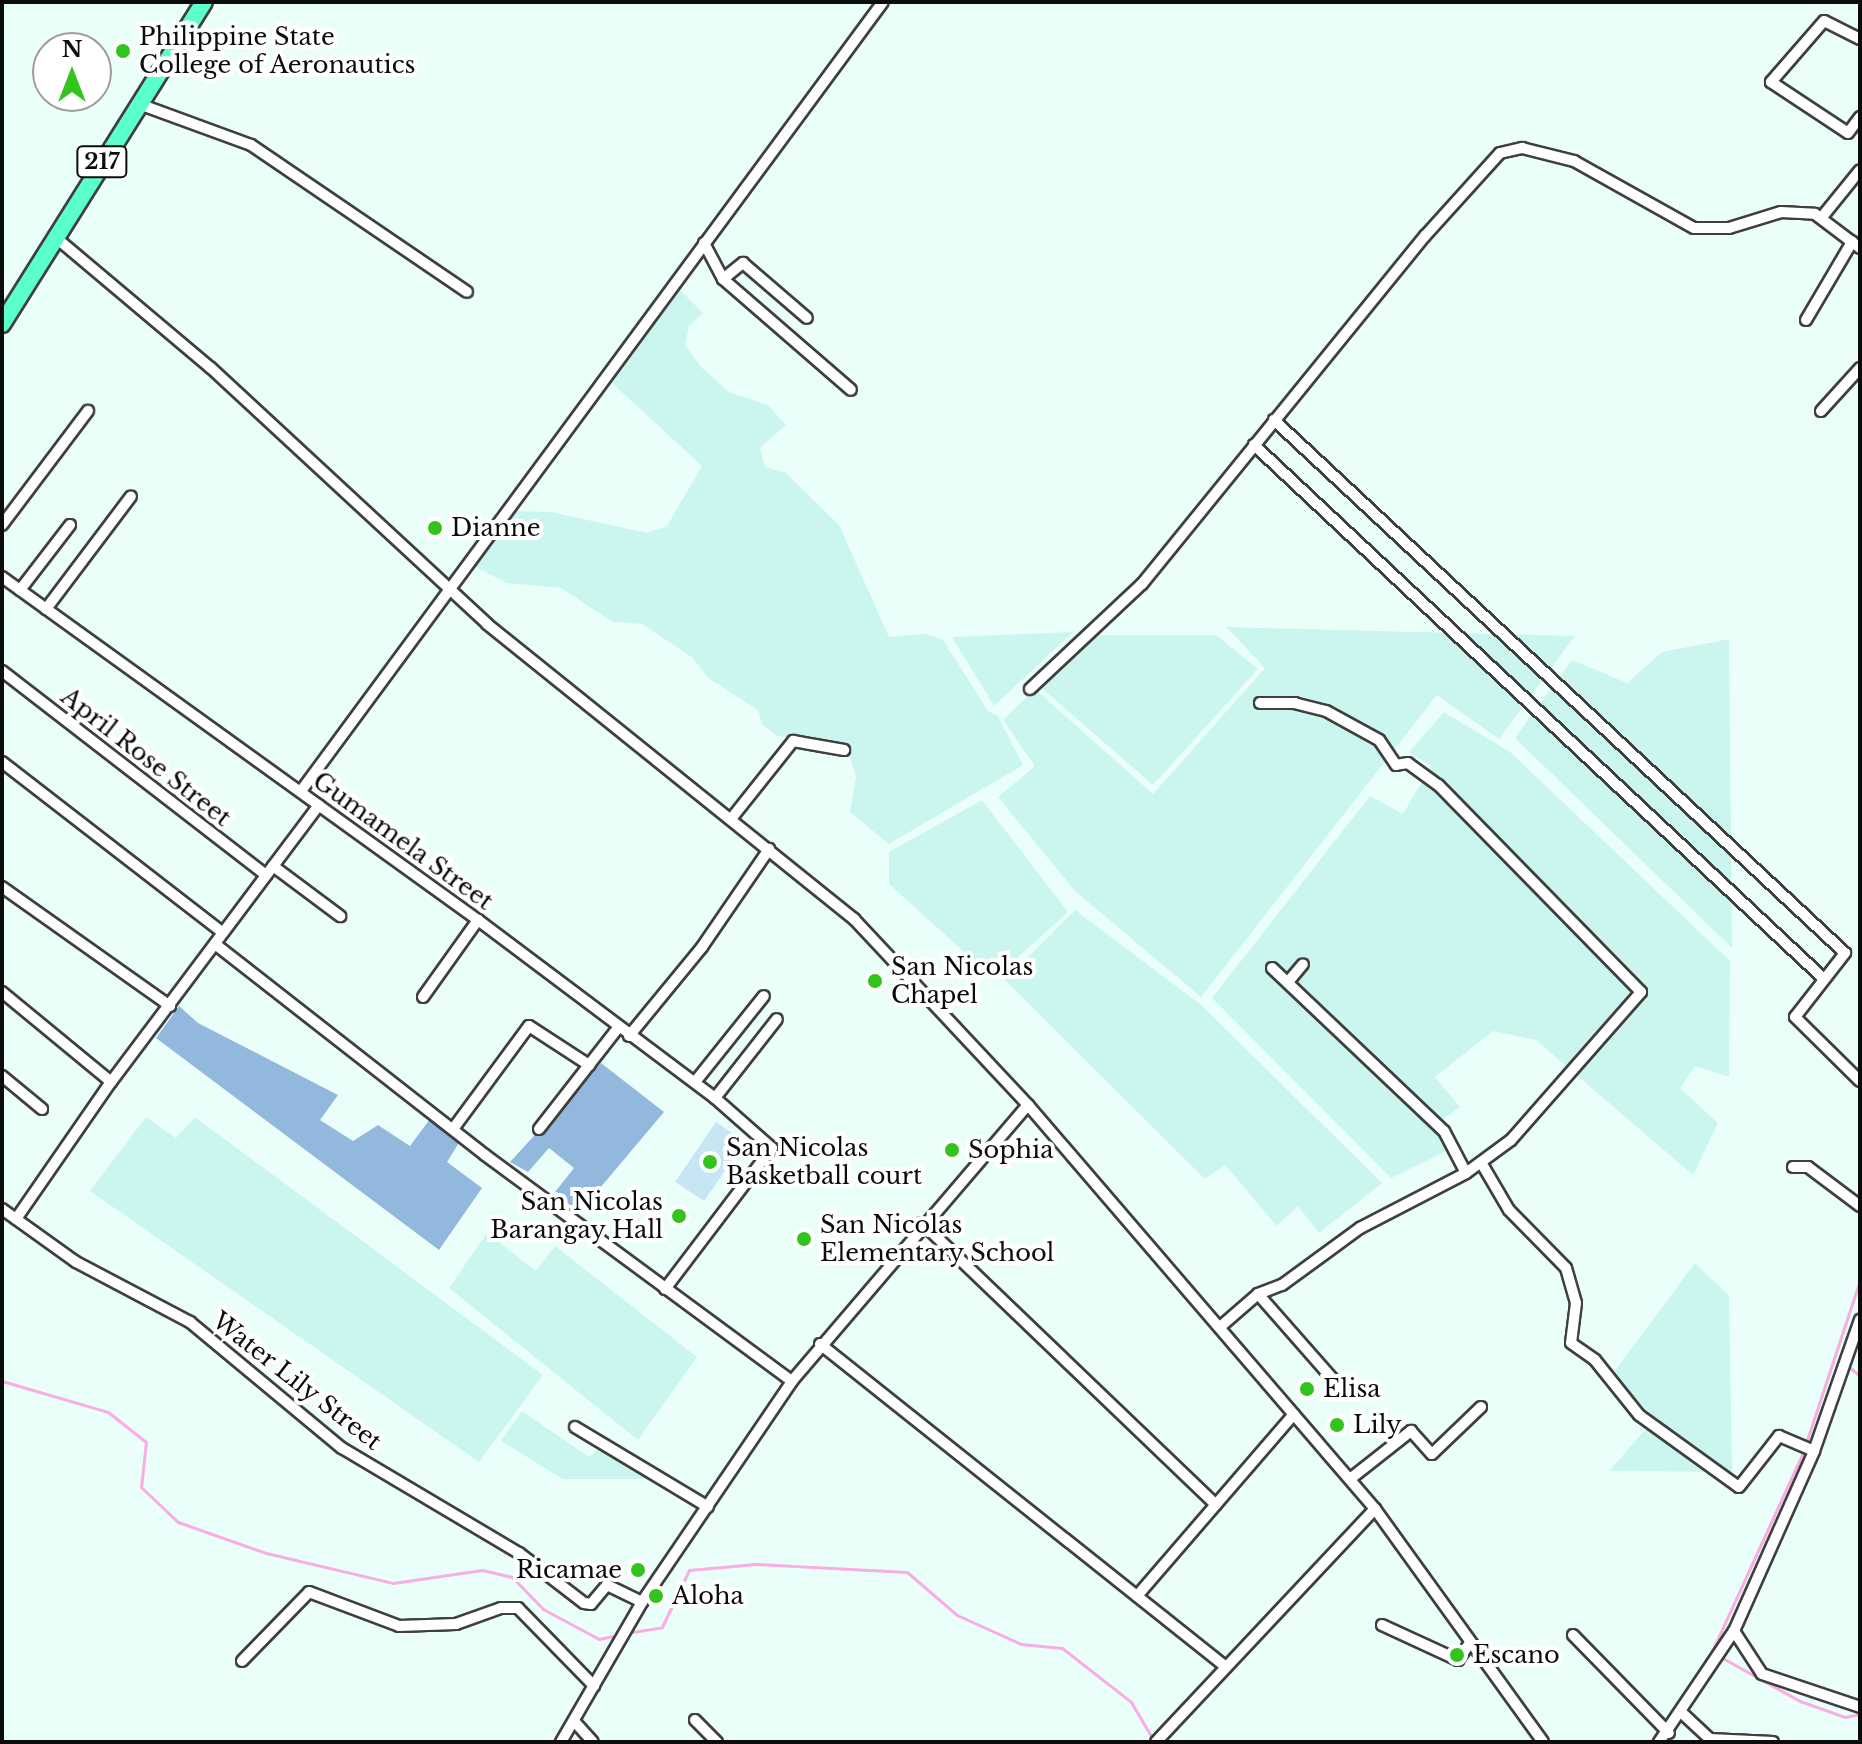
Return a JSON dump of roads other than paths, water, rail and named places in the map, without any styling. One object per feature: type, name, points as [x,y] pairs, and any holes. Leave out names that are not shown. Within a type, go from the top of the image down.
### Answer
[{"type":"main road","name":"217","points":[[2,324],[54,236],[204,2]]},
{"type":"street","points":[[301,791],[883,2]]},
{"type":"street","points":[[1860,39],[1824,21],[1771,82],[1848,133],[1860,117]]},
{"type":"street","points":[[139,104],[251,145],[467,292]]},
{"type":"street","points":[[1030,689],[1142,584],[1425,236],[1500,153],[1522,148],[1574,161],[1694,228],[1729,228],[1781,212],[1822,217],[1856,245],[1806,320]]},
{"type":"street","points":[[1822,217],[1860,170]]},
{"type":"street","points":[[54,236],[211,368],[448,590],[854,919],[1028,1105],[1350,1479],[1375,1509],[1469,1644],[1543,1742]]},
{"type":"street","points":[[704,243],[723,279],[851,390]]},
{"type":"street","points":[[723,279],[743,263],[807,318]]},
{"type":"street","points":[[1821,411],[1860,368]]},
{"type":"street","points":[[2,525],[88,411]]},
{"type":"street","points":[[1274,420],[1845,953],[1795,1017],[1860,1081]]},
{"type":"street","points":[[1254,445],[1824,979]]},
{"type":"street","points":[[46,609],[131,496]]},
{"type":"street","points":[[20,590],[70,525]]},
{"type":"street","name":"Gumamela Street","points":[[2,577],[478,920],[618,1028],[695,1082],[772,1148],[665,1289]]},
{"type":"street","name":"April Rose Street","points":[[2,671],[269,871],[340,916]]},
{"type":"street","points":[[1220,1327],[1258,1294],[1282,1285],[1360,1228],[1482,1164],[1556,1095],[1641,989],[1478,831],[1438,785],[1408,763],[1396,765],[1379,740],[1326,711],[1295,703],[1260,703]]},
{"type":"street","points":[[731,819],[793,741],[844,750]]},
{"type":"street","points":[[2,762],[223,933]]},
{"type":"street","points":[[16,1219],[111,1082],[319,805]]},
{"type":"street","points":[[629,1036],[702,947],[769,849]]},
{"type":"street","points":[[2,887],[170,1006]]},
{"type":"street","points":[[423,997],[478,920]]},
{"type":"street","points":[[215,944],[453,1129],[792,1381]]},
{"type":"street","points":[[1288,982],[1303,964]]},
{"type":"street","points":[[1272,968],[1444,1131],[1466,1173]]},
{"type":"street","points":[[2,992],[111,1082]]},
{"type":"street","points":[[695,1082],[764,996]]},
{"type":"street","points":[[715,1098],[777,1019]]},
{"type":"street","points":[[453,1129],[529,1026],[589,1065]]},
{"type":"street","points":[[539,1129],[618,1028]]},
{"type":"street","points":[[2,1076],[42,1109]]},
{"type":"street","points":[[561,1742],[642,1602],[792,1381],[922,1223],[1028,1105]]},
{"type":"street","points":[[1482,1164],[1509,1210],[1566,1268],[1576,1303],[1571,1343],[1595,1360],[1639,1415],[1739,1487],[1779,1436],[1814,1451]]},
{"type":"street","points":[[1793,1167],[1808,1167],[1860,1206]]},
{"type":"street","name":"Water Lily Street","points":[[2,1209],[76,1262],[179,1314],[342,1448],[519,1553],[584,1603],[591,1604],[607,1585],[642,1602]]},
{"type":"street","points":[[922,1223],[1216,1505]]},
{"type":"street","points":[[1258,1294],[1346,1394]]},
{"type":"street","points":[[1659,1742],[1669,1733],[1734,1631],[1814,1451],[1860,1320]]},
{"type":"street","points":[[820,1344],[1226,1667]]},
{"type":"street","points":[[1350,1479],[1411,1431],[1432,1454],[1481,1407]]},
{"type":"street","points":[[1137,1596],[1294,1414]]},
{"type":"street","points":[[575,1427],[708,1507]]},
{"type":"street","points":[[1156,1742],[1375,1509]]},
{"type":"street","points":[[242,1661],[309,1592],[399,1626],[456,1624],[501,1608],[518,1608],[594,1686]]},
{"type":"street","points":[[1382,1625],[1458,1660],[1469,1644]]},
{"type":"street","points":[[1734,1631],[1762,1674],[1860,1707]]},
{"type":"street","points":[[1573,1635],[1669,1733]]},
{"type":"street","points":[[1682,1713],[1710,1739],[1773,1742]]},
{"type":"street","points":[[695,1720],[717,1742]]},
{"type":"street","points":[[574,1721],[593,1742]]},
{"type":"waterway","points":[[1806,1443],[1860,1280]]},
{"type":"waterway","points":[[1848,1366],[1860,1376]]},
{"type":"waterway","points":[[2,1381],[108,1412],[146,1442],[141,1487],[178,1522],[266,1553],[393,1583],[482,1570],[512,1577],[543,1609],[599,1639],[618,1635]]},
{"type":"waterway","points":[[1707,1662],[1804,1450]]},
{"type":"waterway","points":[[626,1633],[662,1627],[689,1570],[756,1564],[907,1572],[957,1615],[1021,1644],[1062,1648],[1131,1702],[1154,1741]]},
{"type":"waterway","points":[[1719,1656],[1800,1701],[1845,1717],[1860,1714]]},
{"type":"waterway","points":[[1649,1742],[1659,1734]]},
{"type":"place","name":"Philippine State College of Aeronautics","points":[[123,51]]},
{"type":"place","name":"Dianne","points":[[435,528]]},
{"type":"place","name":"San Nicolas Chapel","points":[[875,981]]},
{"type":"place","name":"Sophia","points":[[952,1150]]},
{"type":"place","name":"San Nicolas Basketball court","points":[[710,1162]]},
{"type":"place","name":"San Nicolas Barangay Hall","points":[[679,1216]]},
{"type":"place","name":"San Nicolas Elementary School","points":[[804,1239]]},
{"type":"place","name":"Elisa","points":[[1307,1389]]},
{"type":"place","name":"Lily","points":[[1337,1425]]},
{"type":"place","name":"Ricamae","points":[[638,1570]]},
{"type":"place","name":"Aloha","points":[[656,1596]]},
{"type":"place","name":"Escano","points":[[1457,1655]]}]
